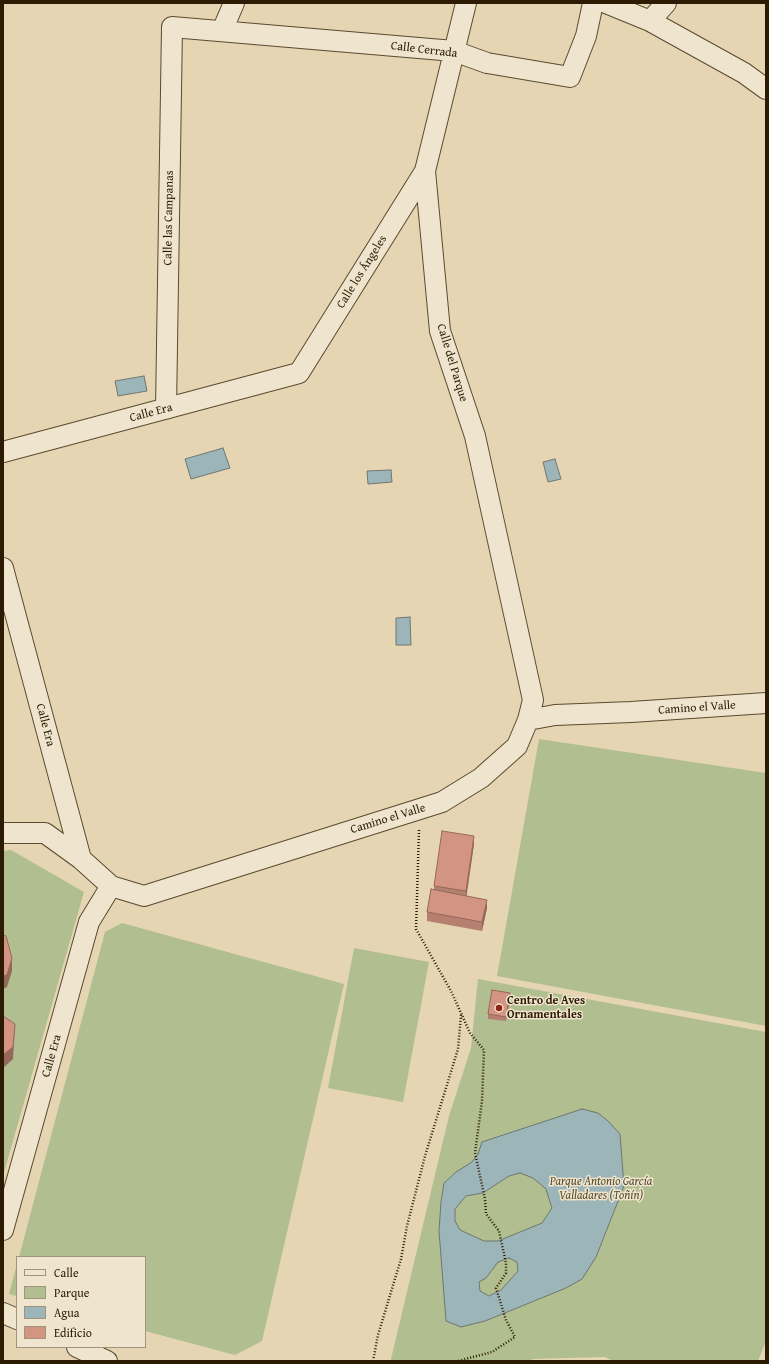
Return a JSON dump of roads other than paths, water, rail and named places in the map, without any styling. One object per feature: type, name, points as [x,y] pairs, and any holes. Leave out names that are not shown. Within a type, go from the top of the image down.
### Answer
[{"type":"street","points":[[222,31],[234,3]]},
{"type":"street","name":"Calle del Parque","points":[[466,3],[425,171],[440,331],[475,436],[533,700],[528,720]]},
{"type":"street","name":"Calle Cerrada","points":[[172,27],[454,51],[487,63],[570,77],[586,36],[593,3]]},
{"type":"street","points":[[606,3],[650,21],[744,73],[766,89]]},
{"type":"street","points":[[650,21],[666,3]]},
{"type":"street","name":"Calle las Campanas","points":[[166,408],[172,27]]},
{"type":"street","name":"Calle los Ángeles","points":[[299,373],[425,171]]},
{"type":"street","name":"Calle Era","points":[[3,452],[299,373]]},
{"type":"street","name":"Calle Era","points":[[3,568],[81,859]]},
{"type":"street","name":"Camino el Valle","points":[[3,833],[45,833],[81,859],[110,886],[144,896],[442,802],[481,778],[516,746],[528,720],[555,716],[766,703]]},
{"type":"street","name":"Calle Era","points":[[3,1230],[89,922],[110,886]]},
{"type":"street","points":[[3,1312],[16,1318]]},
{"type":"street","points":[[79,1348],[106,1361]]},
{"type":"water","points":[[144,376],[147,391],[118,396],[115,381]]},
{"type":"water","points":[[223,448],[230,468],[191,479],[185,459]]},
{"type":"water","points":[[555,459],[561,479],[548,482],[543,462]]},
{"type":"water","points":[[391,470],[392,482],[368,484],[367,471]]},
{"type":"water","points":[[410,617],[411,645],[396,645],[396,618]]},
{"type":"water","points":[[582,1109],[598,1113],[620,1134],[624,1186],[596,1257],[582,1279],[566,1288],[485,1321],[461,1327],[446,1321],[439,1231],[441,1202],[444,1183],[456,1172],[472,1162],[478,1154],[482,1142]],"holes":[[[520,1173],[533,1178],[546,1189],[552,1208],[542,1223],[498,1241],[484,1241],[460,1230],[455,1221],[455,1209],[466,1196],[483,1193],[509,1176]],[[509,1258],[517,1262],[518,1271],[501,1290],[489,1296],[480,1291],[479,1282],[486,1278],[498,1262]]]},
{"type":"place","name":"Centro de Aves Ornamentales","points":[[499,1008]]},
{"type":"park label","name":"Parque Antonio García Valladares (Toñín)","points":[[601,1189]]}]
